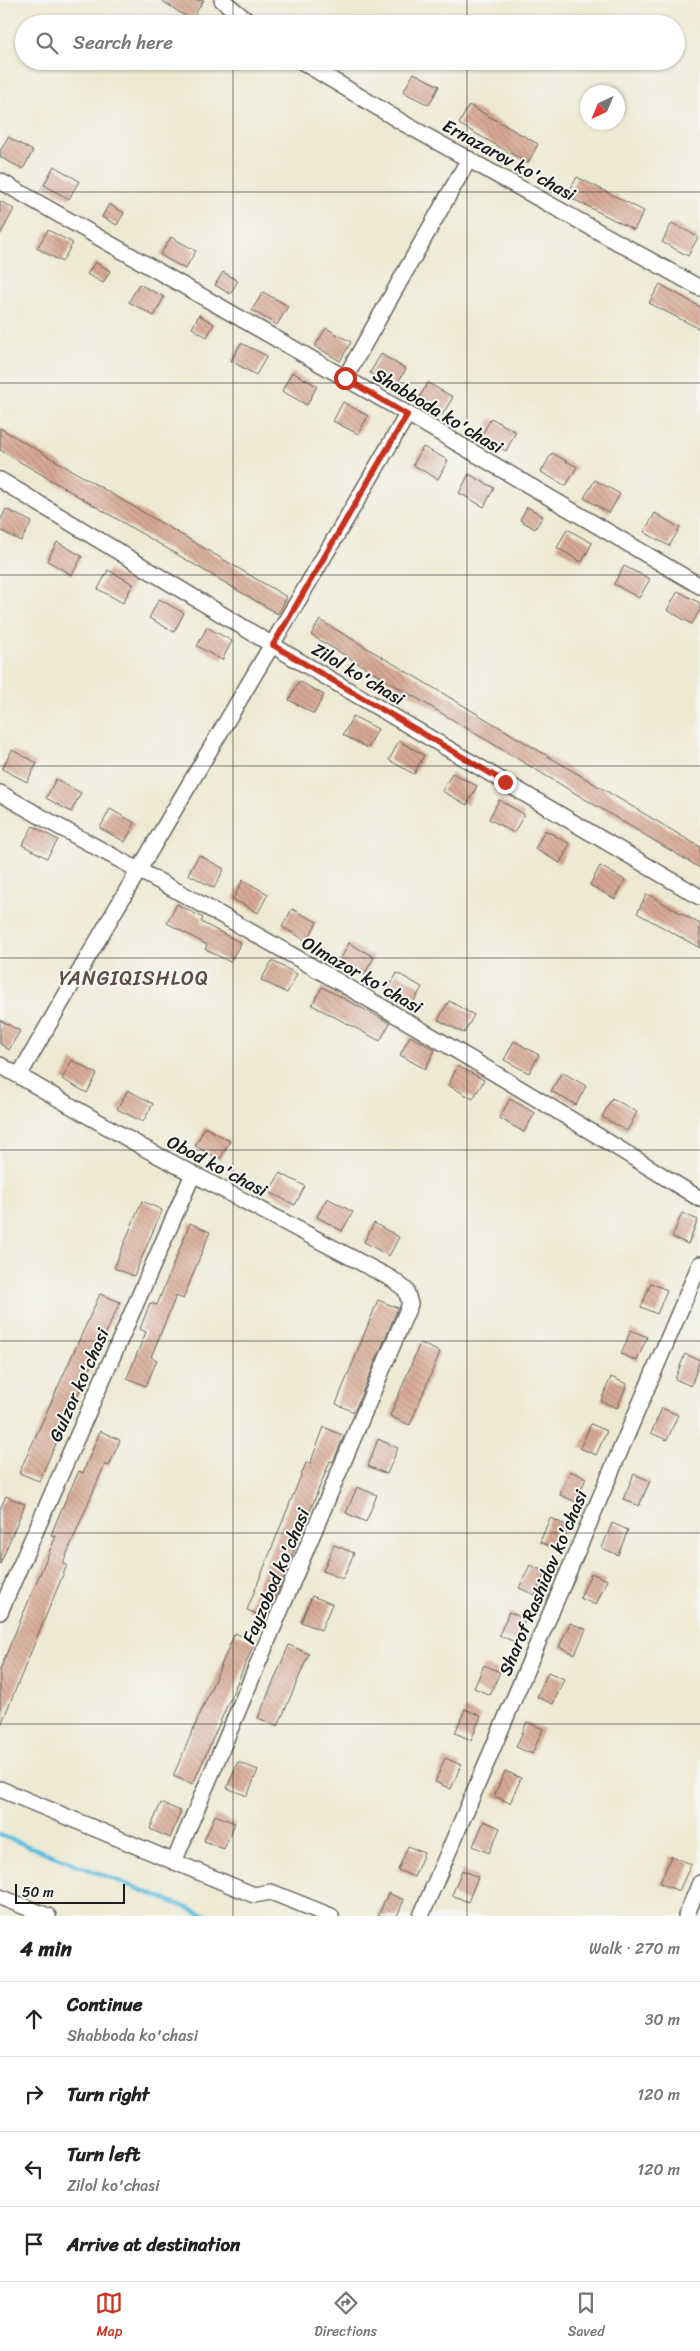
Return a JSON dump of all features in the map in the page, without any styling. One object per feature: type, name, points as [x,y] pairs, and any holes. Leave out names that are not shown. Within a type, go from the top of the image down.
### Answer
[{"type":"street","points":[[222,0],[240,15]]},
{"type":"street","name":"Ernazarov ko'chasi","points":[[316,70],[405,124],[700,288]]},
{"type":"street","points":[[345,378],[469,159]]},
{"type":"street","name":"Shabboda ko'chasi","points":[[0,181],[345,378],[700,586]]},
{"type":"street","points":[[20,1074],[136,871],[273,645],[407,415]]},
{"type":"street","name":"Zilol ko'chasi","points":[[0,480],[273,645],[700,897]]},
{"type":"street","name":"Olmazor ko'chasi","points":[[0,793],[136,871],[252,932],[538,1098],[700,1199]]},
{"type":"street","name":"Obod ko'chasi","points":[[0,1065],[20,1074],[144,1148],[392,1279],[406,1290],[410,1304]]},
{"type":"street","name":"Gulzor ko'chasi","points":[[0,1612],[193,1174]]},
{"type":"street","name":"Sharof Rashidov ko'chasi","points":[[421,1916],[700,1264]]},
{"type":"street","name":"Fayzobod ko'chasi","points":[[174,1862],[410,1304]]},
{"type":"street","points":[[0,1788],[254,1895],[271,1892],[331,1916]]},
{"type":"street","points":[[686,1916],[700,1883]]},
{"type":"street","points":[[0,1897],[48,1916]]},
{"type":"building","points":[[161,0],[204,0],[194,15],[184,15]]},
{"type":"building","points":[[414,73],[439,86],[429,105],[403,92]]},
{"type":"building","points":[[469,105],[538,144],[528,163],[459,124]]},
{"type":"building","points":[[8,137],[33,151],[23,169],[0,157],[0,151]]},
{"type":"building","points":[[54,166],[79,181],[69,199],[44,185]]},
{"type":"building","points":[[577,177],[644,211],[634,230],[567,196]]},
{"type":"building","points":[[0,201],[14,209],[0,235]]},
{"type":"building","points":[[109,204],[124,213],[117,225],[102,217]]},
{"type":"building","points":[[672,223],[698,237],[688,256],[662,242]]},
{"type":"building","points":[[48,230],[73,243],[62,262],[37,248]]},
{"type":"building","points":[[171,237],[196,251],[185,269],[160,255]]},
{"type":"building","points":[[95,262],[110,271],[103,283],[87,274]]},
{"type":"building","points":[[223,272],[238,281],[230,294],[215,285]]},
{"type":"building","points":[[139,284],[164,297],[154,316],[129,302]]},
{"type":"building","points":[[660,284],[700,307],[700,329],[649,303]]},
{"type":"building","points":[[263,292],[288,306],[277,325],[252,310]]},
{"type":"building","points":[[199,315],[214,324],[207,337],[192,328]]},
{"type":"building","points":[[326,328],[351,342],[340,361],[315,346]]},
{"type":"building","points":[[241,343],[267,356],[256,375],[231,361]]},
{"type":"building","points":[[381,354],[406,369],[395,387],[370,373]]},
{"type":"building","points":[[292,372],[317,386],[307,405],[282,391]]},
{"type":"building","points":[[428,383],[453,397],[442,415],[417,401]]},
{"type":"building","points":[[343,402],[368,416],[358,434],[333,421]]},
{"type":"building","points":[[491,418],[516,432],[506,451],[481,437]]},
{"type":"building","points":[[0,428],[287,597],[278,614],[0,450]]},
{"type":"building","points":[[423,447],[448,460],[438,479],[413,465]]},
{"type":"building","points":[[552,453],[577,467],[566,486],[541,472]]},
{"type":"building","points":[[469,474],[494,488],[484,507],[459,493]]},
{"type":"building","points":[[595,480],[620,494],[609,513],[584,498]]},
{"type":"building","points":[[527,507],[543,516],[535,529],[520,520]]},
{"type":"building","points":[[6,509],[32,522],[21,541],[0,530],[0,521]]},
{"type":"building","points":[[655,513],[680,528],[669,546],[644,532]]},
{"type":"building","points":[[567,529],[592,543],[582,562],[557,548]]},
{"type":"building","points":[[57,542],[82,556],[72,575],[47,561]]},
{"type":"building","points":[[624,566],[650,579],[639,598],[614,584]]},
{"type":"building","points":[[108,570],[133,584],[123,603],[98,589]]},
{"type":"building","points":[[678,591],[700,603],[700,610],[692,624],[667,610]]},
{"type":"building","points":[[159,599],[184,613],[174,632],[149,618]]},
{"type":"building","points":[[320,620],[700,847],[700,868],[311,635]]},
{"type":"building","points":[[207,627],[232,641],[222,660],[197,646]]},
{"type":"building","points":[[299,681],[324,695],[314,714],[289,700]]},
{"type":"building","points":[[353,716],[378,729],[368,748],[343,735]]},
{"type":"building","points":[[399,741],[424,755],[414,774],[389,760]]},
{"type":"building","points":[[12,750],[37,763],[27,782],[2,769]]},
{"type":"building","points":[[452,773],[477,786],[467,805],[442,791]]},
{"type":"building","points":[[56,779],[81,793],[71,812],[46,798]]},
{"type":"building","points":[[499,800],[524,814],[514,833],[489,819]]},
{"type":"building","points":[[110,809],[135,823],[125,842],[100,828]]},
{"type":"building","points":[[33,826],[58,840],[47,858],[22,845]]},
{"type":"building","points":[[545,830],[570,844],[560,863],[535,849]]},
{"type":"building","points":[[199,855],[224,869],[214,888],[188,874]]},
{"type":"building","points":[[600,866],[625,880],[615,899],[590,885]]},
{"type":"building","points":[[243,880],[268,894],[258,913],[233,899]]},
{"type":"building","points":[[647,894],[700,924],[700,948],[637,913]]},
{"type":"building","points":[[177,904],[203,918],[201,922],[241,943],[230,962],[205,949],[207,945],[167,923]]},
{"type":"building","points":[[292,909],[317,922],[307,941],[282,927]]},
{"type":"building","points":[[349,943],[374,957],[364,975],[339,962]]},
{"type":"building","points":[[272,961],[297,974],[287,993],[261,980]]},
{"type":"building","points":[[397,973],[422,987],[412,1005],[387,992]]},
{"type":"building","points":[[322,987],[390,1023],[380,1041],[312,1005]]},
{"type":"building","points":[[449,1001],[474,1015],[464,1033],[438,1020]]},
{"type":"building","points":[[0,1020],[20,1031],[9,1050],[0,1044]]},
{"type":"building","points":[[410,1036],[435,1050],[425,1069],[400,1055]]},
{"type":"building","points":[[514,1041],[539,1055],[529,1073],[504,1060]]},
{"type":"building","points":[[72,1060],[97,1074],[87,1093],[62,1079]]},
{"type":"building","points":[[458,1066],[484,1080],[473,1099],[448,1085]]},
{"type":"building","points":[[562,1072],[586,1086],[576,1105],[551,1091]]},
{"type":"building","points":[[128,1090],[153,1104],[143,1122],[117,1109]]},
{"type":"building","points":[[612,1098],[637,1112],[627,1131],[602,1117]]},
{"type":"building","points":[[510,1099],[535,1113],[524,1132],[499,1118]]},
{"type":"building","points":[[205,1127],[230,1141],[220,1159],[195,1146]]},
{"type":"building","points":[[280,1173],[305,1186],[295,1205],[269,1192]]},
{"type":"building","points":[[327,1198],[353,1212],[342,1231],[317,1217]]},
{"type":"building","points":[[142,1201],[162,1210],[134,1276],[114,1268]]},
{"type":"building","points":[[682,1213],[698,1220],[688,1244],[672,1237]]},
{"type":"building","points":[[190,1223],[210,1232],[183,1299],[176,1296],[151,1357],[157,1360],[146,1386],[127,1378],[146,1332],[140,1329],[150,1303],[157,1305]]},
{"type":"building","points":[[374,1223],[399,1237],[389,1256],[364,1242]]},
{"type":"building","points":[[651,1283],[667,1290],[657,1314],[641,1307]]},
{"type":"building","points":[[100,1294],[120,1302],[39,1481],[19,1473]]},
{"type":"building","points":[[378,1300],[398,1308],[354,1412],[336,1404]]},
{"type":"building","points":[[631,1330],[647,1337],[637,1361],[621,1354]]},
{"type":"building","points":[[420,1343],[440,1352],[410,1425],[390,1416]]},
{"type":"building","points":[[685,1354],[700,1360],[691,1386],[675,1379]]},
{"type":"building","points":[[611,1377],[627,1384],[617,1408],[601,1401]]},
{"type":"building","points":[[662,1408],[678,1415],[667,1440],[651,1433]]},
{"type":"building","points":[[591,1424],[607,1431],[596,1455],[580,1448]]},
{"type":"building","points":[[324,1427],[344,1436],[333,1462],[330,1461],[267,1618],[247,1610],[306,1463],[310,1464]]},
{"type":"building","points":[[100,1431],[120,1440],[109,1466],[105,1464],[63,1563],[67,1565],[0,1727],[0,1669],[56,1536],[51,1535],[62,1508],[79,1471],[83,1473]]},
{"type":"building","points":[[378,1439],[398,1448],[387,1474],[368,1466]]},
{"type":"building","points":[[570,1471],[586,1478],[576,1502],[560,1495]]},
{"type":"building","points":[[634,1474],[650,1481],[639,1506],[623,1499]]},
{"type":"building","points":[[357,1487],[377,1495],[366,1522],[346,1513]]},
{"type":"building","points":[[6,1496],[25,1504],[0,1564],[0,1509]]},
{"type":"building","points":[[550,1518],[566,1525],[556,1549],[540,1542]]},
{"type":"building","points":[[612,1523],[628,1530],[618,1555],[602,1548]]},
{"type":"building","points":[[334,1545],[354,1553],[343,1579],[323,1571]]},
{"type":"building","points":[[530,1565],[546,1572],[535,1595],[519,1588]]},
{"type":"building","points":[[591,1573],[607,1580],[596,1605],[580,1598]]},
{"type":"building","points":[[312,1596],[332,1604],[321,1630],[301,1622]]},
{"type":"building","points":[[509,1612],[525,1619],[515,1642],[499,1635]]},
{"type":"building","points":[[570,1623],[586,1629],[575,1654],[559,1647]]},
{"type":"building","points":[[235,1633],[255,1642],[193,1784],[173,1776]]},
{"type":"building","points":[[289,1645],[309,1654],[278,1726],[258,1718]]},
{"type":"building","points":[[484,1665],[500,1672],[490,1695],[474,1688]]},
{"type":"building","points":[[548,1672],[564,1679],[553,1704],[537,1697]]},
{"type":"building","points":[[465,1709],[481,1716],[471,1740],[455,1733]]},
{"type":"building","points":[[527,1722],[543,1729],[532,1754],[516,1747]]},
{"type":"building","points":[[445,1758],[461,1765],[451,1789],[435,1782]]},
{"type":"building","points":[[238,1762],[258,1770],[247,1796],[227,1788]]},
{"type":"building","points":[[505,1771],[521,1778],[510,1803],[494,1796]]},
{"type":"building","points":[[161,1803],[181,1811],[170,1838],[150,1829]]},
{"type":"building","points":[[215,1815],[235,1823],[224,1849],[204,1841]]},
{"type":"building","points":[[484,1821],[500,1828],[489,1853],[473,1846]]},
{"type":"building","points":[[408,1846],[424,1853],[414,1877],[398,1870]]},
{"type":"building","points":[[671,1856],[691,1864],[679,1891],[660,1883]]},
{"type":"building","points":[[462,1870],[478,1877],[468,1902],[452,1895]]},
{"type":"building","points":[[388,1893],[404,1900],[397,1916],[378,1916]]},
{"type":"waterway","points":[[0,1835],[208,1916]]},
{"type":"district","name":"YANGIQISHLOQ","points":[[134,978]]},
{"type":"route","points":[[345,378],[407,415],[273,645],[505,782]]}]
